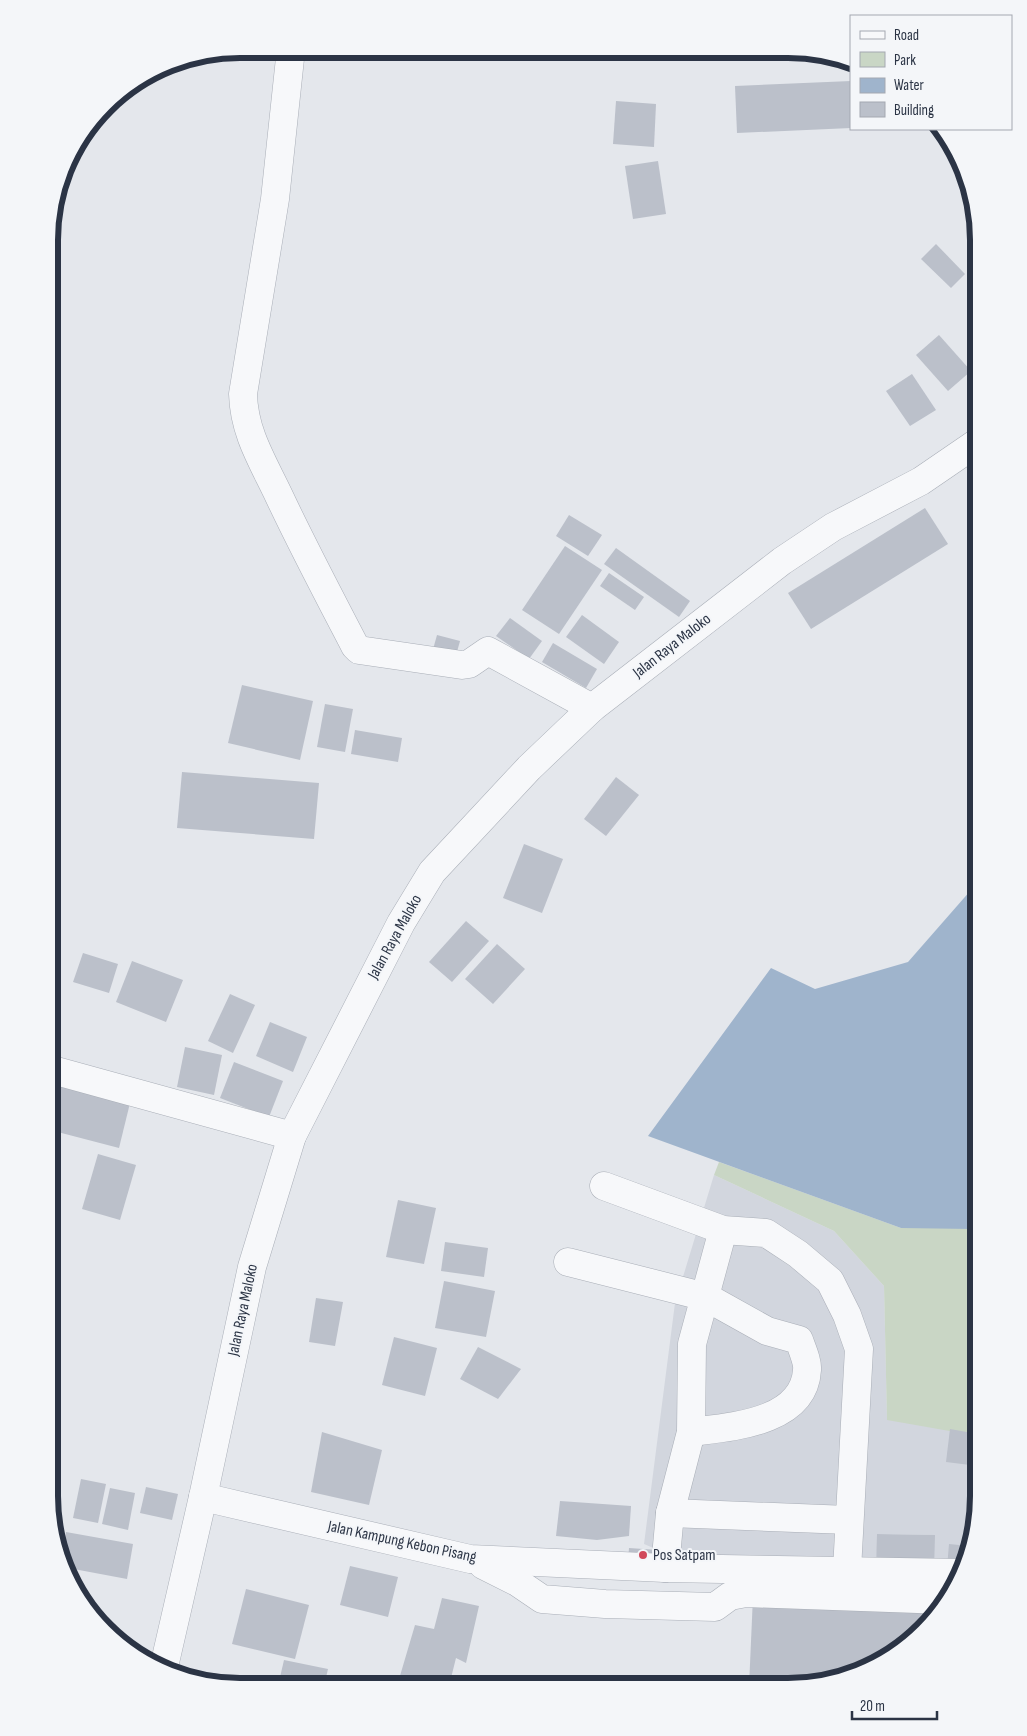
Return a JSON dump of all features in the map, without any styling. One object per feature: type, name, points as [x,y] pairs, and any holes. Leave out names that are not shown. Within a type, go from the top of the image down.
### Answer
[{"type":"street","points":[[290,58],[275,199],[243,394],[243,414],[247,430],[307,553],[359,650],[462,665],[469,664],[484,651],[488,651],[592,708]]},
{"type":"street","name":"Jalan Raya Maloko","points":[[165,1663],[203,1497],[252,1267],[292,1136],[401,923],[432,872],[529,768],[592,708],[782,561],[841,523],[921,481],[970,447]]},
{"type":"street","points":[[58,1071],[292,1136]]},
{"type":"street","points":[[604,1186],[723,1230],[766,1233],[798,1254],[830,1281],[847,1315],[859,1349],[848,1520],[847,1570]]},
{"type":"street","points":[[664,1568],[670,1513],[691,1432],[692,1344],[723,1230]]},
{"type":"street","points":[[568,1262],[706,1297],[767,1331],[799,1340],[807,1370],[800,1394],[781,1412],[730,1427],[691,1432]]},
{"type":"street","name":"Jalan Kampung Kebon Pisang","points":[[203,1497],[470,1559],[664,1568],[953,1573]]},
{"type":"street","points":[[670,1513],[848,1520]]},
{"type":"street","points":[[470,1559],[517,1582],[542,1599],[604,1604],[715,1607],[730,1596],[746,1593],[937,1600]]},
{"type":"shaded area","points":[[714,1175],[834,1231],[884,1286],[887,1419],[970,1433],[968,1520],[958,1562],[934,1570],[934,1535],[878,1534],[876,1568],[656,1564],[658,1550],[644,1544],[675,1303]]},
{"type":"green space","points":[[719,1162],[901,1228],[970,1228],[970,1435],[887,1420],[884,1286],[834,1231],[714,1175]]},
{"type":"water","points":[[970,891],[970,1229],[901,1228],[648,1136],[771,968],[815,989],[908,962]]},
{"type":"building","points":[[850,81],[850,128],[737,133],[735,86]]},
{"type":"building","points":[[616,101],[656,104],[654,147],[613,144]]},
{"type":"building","points":[[658,161],[666,214],[633,219],[625,166]]},
{"type":"building","points":[[936,244],[965,274],[951,288],[921,259]]},
{"type":"building","points":[[939,335],[970,372],[948,391],[916,355]]},
{"type":"building","points":[[912,374],[936,410],[910,426],[886,391]]},
{"type":"building","points":[[925,508],[948,544],[811,629],[788,593]]},
{"type":"building","points":[[569,515],[602,535],[588,556],[556,536]]},
{"type":"building","points":[[565,546],[602,570],[559,634],[522,610]]},
{"type":"building","points":[[616,548],[690,601],[679,617],[604,564]]},
{"type":"building","points":[[609,573],[644,597],[635,610],[600,586]]},
{"type":"building","points":[[582,615],[619,642],[604,664],[566,637]]},
{"type":"building","points":[[510,618],[542,641],[529,659],[496,636]]},
{"type":"building","points":[[437,635],[460,641],[455,659],[432,653]]},
{"type":"building","points":[[553,643],[597,669],[586,688],[542,662]]},
{"type":"building","points":[[242,685],[313,701],[300,760],[228,743]]},
{"type":"building","points":[[325,704],[353,709],[345,752],[317,747]]},
{"type":"building","points":[[355,730],[402,738],[398,762],[351,754]]},
{"type":"building","points":[[182,772],[319,783],[314,839],[177,828]]},
{"type":"building","points":[[616,777],[639,795],[606,836],[584,819]]},
{"type":"building","points":[[524,844],[563,859],[542,913],[503,898]]},
{"type":"building","points":[[466,921],[489,941],[452,982],[429,962]]},
{"type":"building","points":[[497,944],[525,969],[493,1004],[465,979]]},
{"type":"building","points":[[83,953],[118,964],[109,993],[73,982]]},
{"type":"building","points":[[132,961],[183,980],[166,1022],[116,1002]]},
{"type":"building","points":[[230,994],[255,1005],[233,1053],[208,1041]]},
{"type":"building","points":[[270,1022],[307,1037],[293,1072],[256,1056]]},
{"type":"building","points":[[185,1047],[222,1055],[214,1095],[177,1087]]},
{"type":"building","points":[[234,1062],[283,1081],[269,1117],[220,1098]]},
{"type":"building","points":[[61,1086],[130,1103],[119,1148],[58,1132],[58,1098]]},
{"type":"building","points":[[98,1154],[136,1165],[120,1220],[82,1209]]},
{"type":"building","points":[[398,1200],[436,1208],[424,1264],[386,1257]]},
{"type":"building","points":[[445,1242],[488,1248],[484,1277],[441,1271]]},
{"type":"building","points":[[444,1281],[495,1291],[486,1337],[435,1328]]},
{"type":"building","points":[[316,1298],[343,1302],[335,1346],[309,1342]]},
{"type":"building","points":[[394,1337],[437,1348],[425,1396],[382,1385]]},
{"type":"building","points":[[478,1347],[521,1369],[498,1399],[460,1379]]},
{"type":"building","points":[[950,1429],[970,1433],[970,1465],[946,1462]]},
{"type":"building","points":[[322,1432],[382,1450],[369,1505],[311,1492]]},
{"type":"building","points":[[81,1479],[106,1484],[98,1523],[73,1518]]},
{"type":"building","points":[[146,1487],[178,1494],[172,1520],[140,1513]]},
{"type":"building","points":[[110,1488],[135,1493],[128,1530],[102,1524]]},
{"type":"building","points":[[560,1501],[631,1506],[629,1536],[597,1540],[556,1536]]},
{"type":"building","points":[[58,1510],[61,1511],[59,1522]]},
{"type":"building","points":[[66,1532],[133,1544],[127,1579],[72,1569],[64,1543]]},
{"type":"building","points":[[877,1534],[935,1535],[934,1570],[876,1568]]},
{"type":"building","points":[[949,1544],[962,1545],[955,1569],[947,1568]]},
{"type":"building","name":"Pos Satpam","points":[[629,1548],[658,1550],[656,1564],[628,1561]]},
{"type":"building","points":[[350,1566],[398,1577],[388,1617],[340,1605]]},
{"type":"building","points":[[246,1589],[309,1605],[295,1659],[232,1644]]},
{"type":"building","points":[[753,1596],[928,1611],[898,1641],[857,1665],[811,1677],[749,1678]]},
{"type":"building","points":[[442,1598],[479,1606],[466,1663],[456,1658],[451,1678],[399,1678],[415,1625],[434,1629]]},
{"type":"building","points":[[284,1660],[328,1669],[326,1678],[280,1678]]},
{"type":"building","points":[[214,1673],[234,1678],[228,1678],[213,1677]]},
{"type":"place","name":"Pos Satpam","points":[[643,1555]]}]
